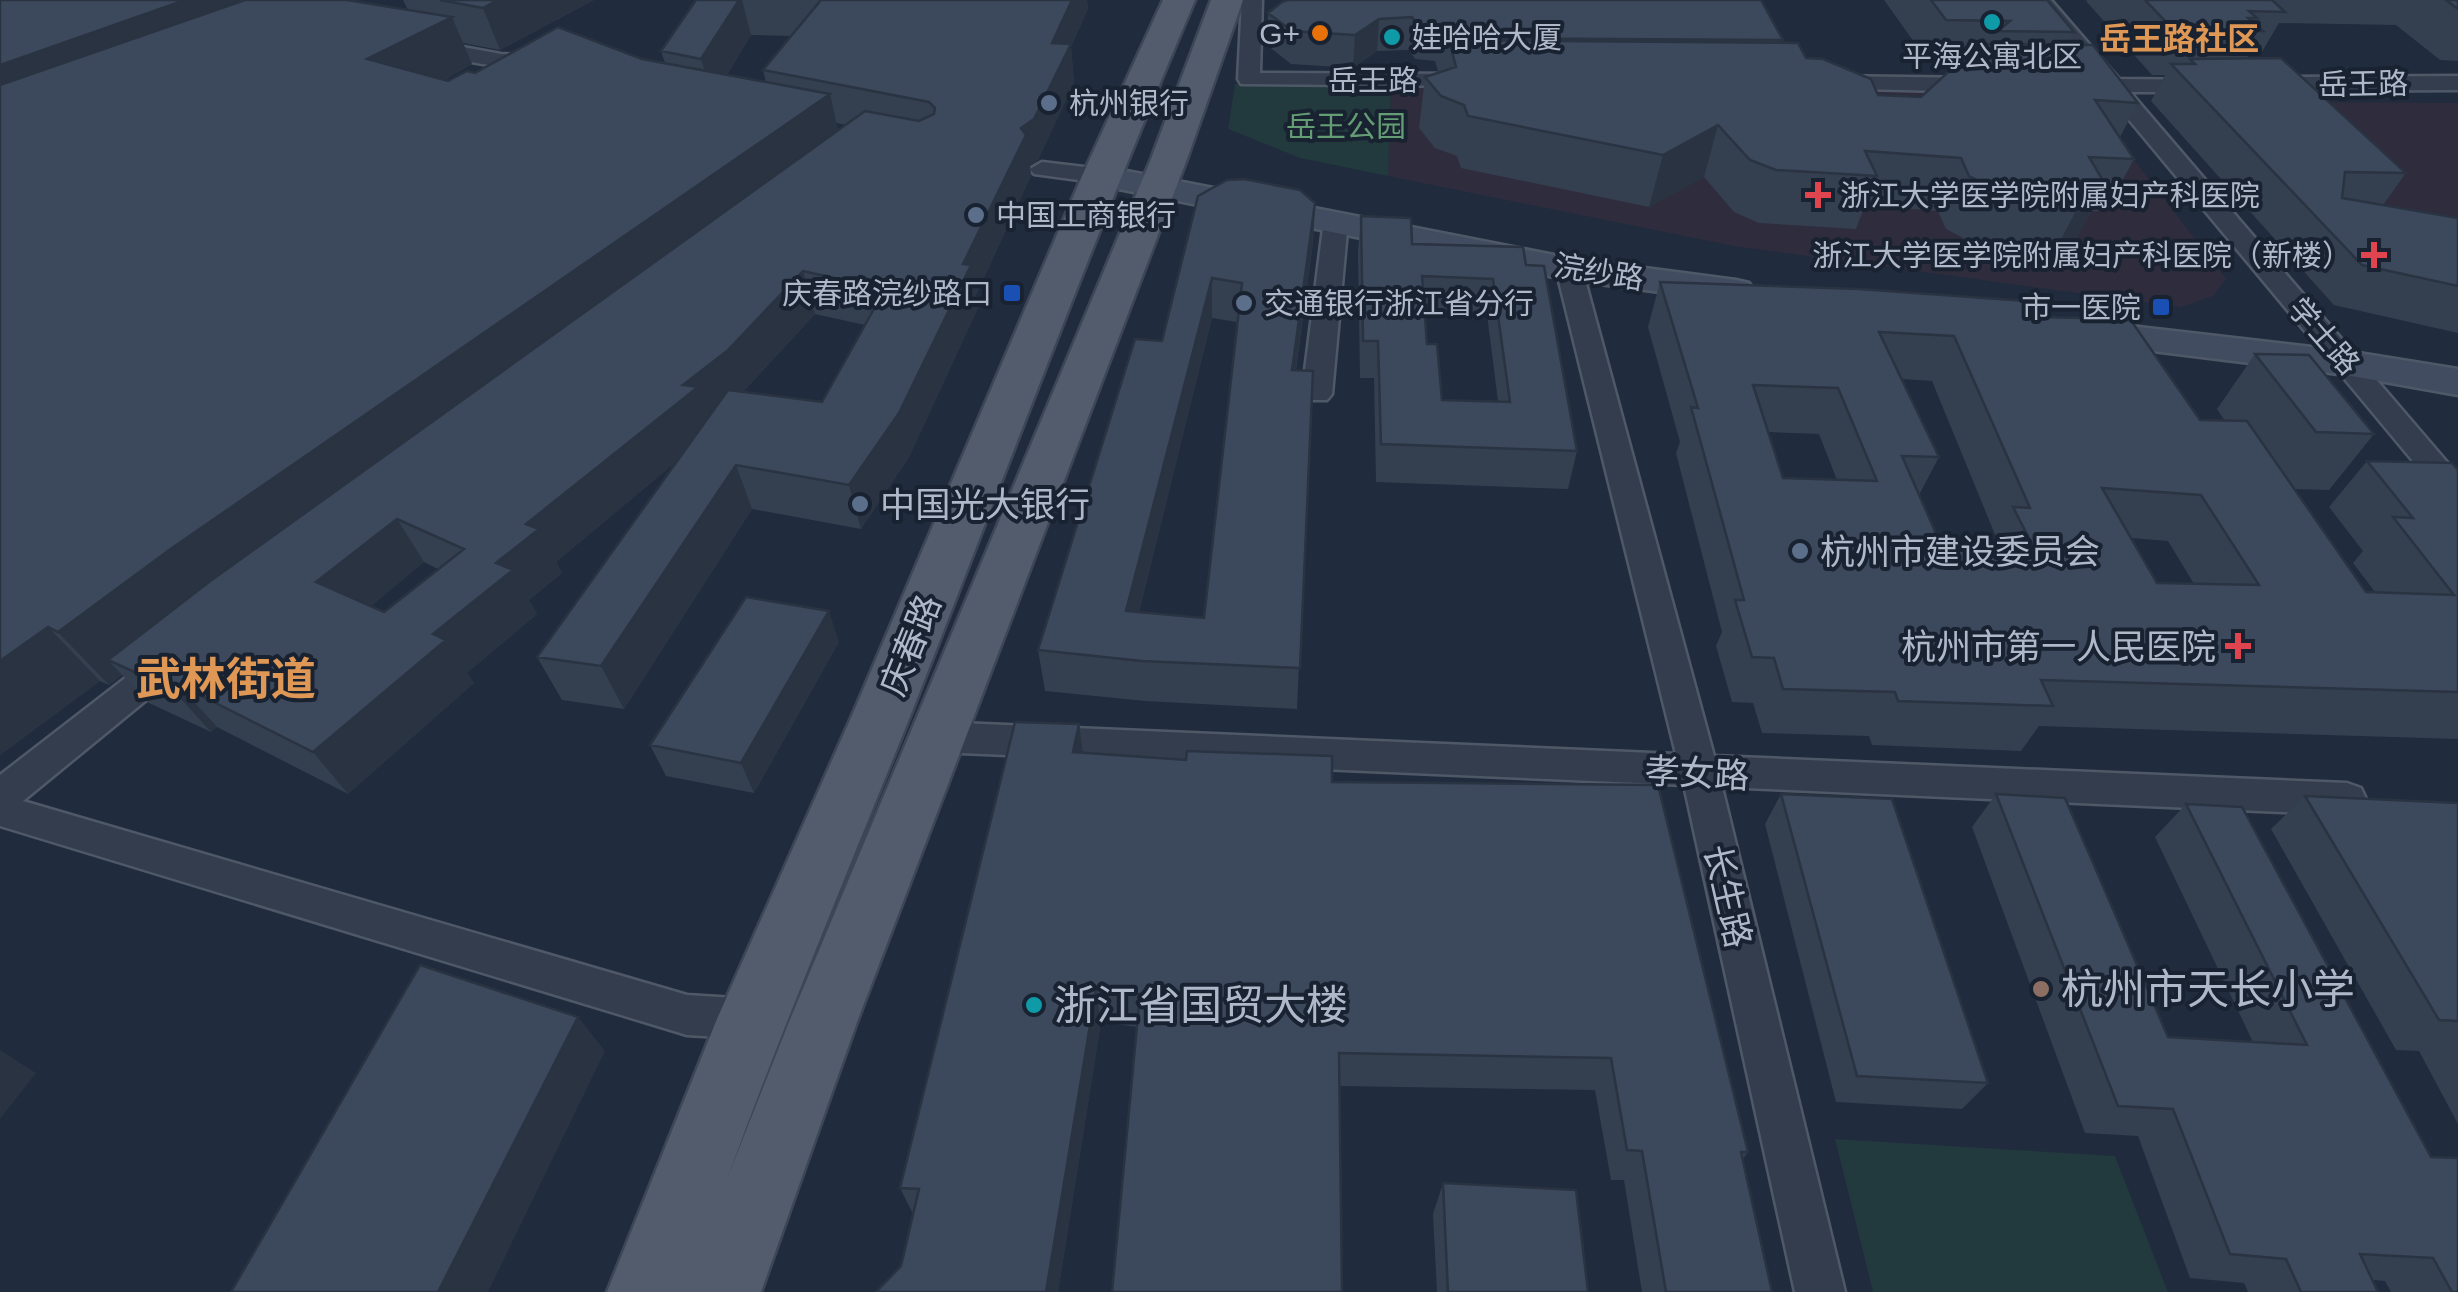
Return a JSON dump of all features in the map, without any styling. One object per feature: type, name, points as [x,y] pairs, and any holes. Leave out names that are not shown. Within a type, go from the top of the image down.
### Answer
[{"type":"main road","name":"庆春路","points":[[722,1292],[937,736],[1128,181],[1179,0]]},
{"type":"main road","name":"庆春路","points":[[646,1292],[751,1019],[883,711],[1128,181],[1169,160],[1227,0]]},
{"type":"main road","name":"浣纱路","points":[[1128,181],[1569,269],[1772,296]]},
{"type":"main road","points":[[2046,329],[2346,362],[2458,382]]},
{"type":"street","name":"岳王路","points":[[1252,0],[1249,79],[1491,80]]},
{"type":"street","name":"学士路","points":[[2040,0],[2458,495]]},
{"type":"street","points":[[392,40],[501,60],[568,63]]},
{"type":"street","name":"岳王路","points":[[2056,86],[2458,82]]},
{"type":"street","points":[[1798,83],[1999,85]]},
{"type":"street","points":[[1042,170],[1128,181]]},
{"type":"street","points":[[1317,394],[1336,220]]},
{"type":"street","name":"长生路","points":[[1569,269],[1700,773],[1820,1292]]},
{"type":"street","points":[[0,797],[199,639]]},
{"type":"street","name":"孝女路","points":[[937,736],[2383,801]]},
{"type":"street","points":[[0,810],[687,1016],[751,1019]]},
{"type":"shaded area","name":"浙江大学医学院附属妇产科医院","points":[[1391,85],[2084,95],[2226,279],[2213,296],[2181,307],[1734,246],[1388,176]]},
{"type":"shaded area","name":"浙江大学医学院附属妇产科医院（新楼）","points":[[2151,101],[2458,103],[2458,333],[2333,305]]},
{"type":"green space","name":"岳王公园","points":[[1235,84],[1391,85],[1388,176],[1300,158],[1228,129]]},
{"type":"green space","points":[[1835,1139],[2115,1156],[2168,1292],[1873,1292]]},
{"type":"building","points":[[0,0],[185,0],[0,65]]},
{"type":"building","points":[[245,0],[347,0],[452,17],[367,59],[448,81],[467,71],[475,73],[558,27],[642,59],[830,94],[172,548],[58,632],[48,627],[0,661],[0,85]]},
{"type":"building","points":[[440,0],[498,0],[483,8]]},
{"type":"building","points":[[696,0],[739,0],[701,59],[661,51]]},
{"type":"building","points":[[821,0],[1072,0],[1052,43],[1071,44],[1034,119],[1021,128],[1026,135],[963,264],[971,265],[899,413],[849,485],[736,465],[601,666],[537,657],[728,390],[822,402],[885,289],[803,271],[727,351],[683,385],[698,387],[526,524],[539,529],[496,563],[513,570],[433,634],[446,640],[313,752],[178,684],[172,689],[108,660],[209,582],[865,111],[919,121],[934,114],[935,108],[929,102],[763,70]],"holes":[[[397,519],[464,549],[384,612],[316,582]]]},
{"type":"building","points":[[1288,0],[1761,0],[1783,40],[1442,38],[1439,28],[1418,26],[1412,17],[1379,19],[1355,35],[1292,31],[1268,13]]},
{"type":"building","points":[[1931,0],[2047,0],[2074,32],[1998,31],[2010,21],[1946,20]]},
{"type":"building","points":[[2145,0],[2272,0],[2285,12],[2249,11],[2257,18],[2248,18],[2263,31],[2175,31]]},
{"type":"building","points":[[1449,40],[1798,43],[1806,58],[1823,59],[1871,79],[1878,95],[1921,97],[1979,44],[2093,45],[2138,103],[2095,100],[2134,159],[2089,157],[2105,184],[2081,201],[2009,196],[1969,176],[1961,158],[1865,151],[1877,176],[1776,170],[1750,160],[1718,125],[1663,155],[1468,116],[1464,105],[1441,96],[1425,77],[1456,67]]},
{"type":"building","points":[[2281,58],[2406,173],[2345,172],[2342,198],[2458,218],[2458,286],[2362,265],[2171,64],[2195,64],[2190,59]]},
{"type":"building","points":[[1244,179],[1300,190],[1315,203],[1292,370],[1313,371],[1300,668],[1142,661],[1038,650],[1135,339],[1162,341],[1198,196],[1227,180]],"holes":[[[1212,278],[1242,283],[1204,618],[1126,611]]]},
{"type":"building","points":[[1361,216],[1411,218],[1412,244],[1523,247],[1526,265],[1544,266],[1577,451],[1381,444],[1378,341],[1363,341]],"holes":[[[1422,276],[1493,279],[1510,402],[1442,400],[1437,344],[1427,344]]]},
{"type":"building","points":[[1660,282],[1859,289],[2026,301],[2035,317],[2130,319],[2200,420],[2247,421],[2366,592],[2454,595],[2393,517],[2413,518],[2367,461],[2452,463],[2458,470],[2458,692],[2041,680],[2053,706],[1898,701],[1895,692],[1783,689],[1774,658],[1752,657],[1735,600],[1744,600],[1691,407],[1698,408]],"holes":[[[1879,332],[1954,336],[2030,508],[2013,507],[2035,550],[1942,547],[1902,456],[1939,457]],[[1753,385],[1838,388],[1877,481],[1783,478]],[[2102,488],[2201,495],[2259,585],[2157,583]]]},
{"type":"building","points":[[2255,354],[2309,355],[2374,434],[2316,432]]},
{"type":"building","points":[[746,597],[829,611],[741,763],[650,745]]},
{"type":"building","points":[[1015,722],[1079,724],[1073,752],[1186,760],[1187,751],[1332,756],[1332,782],[1658,785],[1748,1152],[1741,1152],[1772,1292],[1666,1292],[1642,1151],[1627,1150],[1611,1058],[1339,1053],[1342,1292],[1112,1292],[1140,994],[1096,989],[1046,1292],[876,1292],[901,1266],[919,1189],[900,1188]]},
{"type":"building","points":[[1781,794],[1892,799],[1988,1083],[1857,1076]]},
{"type":"building","points":[[1996,794],[2065,798],[2168,1037],[2307,1045],[2186,804],[2242,807],[2431,1157],[2458,1158],[2458,1292],[2452,1292],[2433,1258],[2360,1254],[2378,1292],[2301,1292],[2286,1259],[2230,1254],[2173,1109],[2118,1106]]},
{"type":"building","points":[[2305,796],[2458,803],[2458,1021],[2439,1020]]},
{"type":"building","points":[[420,965],[578,1017],[438,1292],[231,1292]]},
{"type":"building","points":[[1443,1183],[1576,1190],[1588,1292],[1448,1292]]},
{"type":"place","name":"平海公寓北区","points":[[1992,22]]},
{"type":"place","name":"G+","points":[[1320,33]]},
{"type":"place","name":"娃哈哈大厦","points":[[1392,37]]},
{"type":"place","name":"杭州银行","points":[[1049,103]]},
{"type":"place","name":"浙江大学医学院附属妇产科医院","points":[[1818,195]]},
{"type":"place","name":"中国工商银行","points":[[976,215]]},
{"type":"place","name":"浙江大学医学院附属妇产科医院（新楼）","points":[[2374,255]]},
{"type":"place","name":"庆春路浣纱路口","points":[[1012,293]]},
{"type":"place","name":"交通银行浙江省分行","points":[[1244,303]]},
{"type":"place","name":"市一医院","points":[[2161,307]]},
{"type":"place","name":"中国光大银行","points":[[860,504]]},
{"type":"place","name":"杭州市建设委员会","points":[[1800,551]]},
{"type":"place","name":"杭州市第一人民医院","points":[[2238,646]]},
{"type":"place","name":"杭州市天长小学","points":[[2041,989]]},
{"type":"place","name":"浙江省国贸大楼","points":[[1034,1005]]},
{"type":"district","name":"岳王路社区","points":[[2179,39]]},
{"type":"district","name":"武林街道","points":[[226,679]]}]
